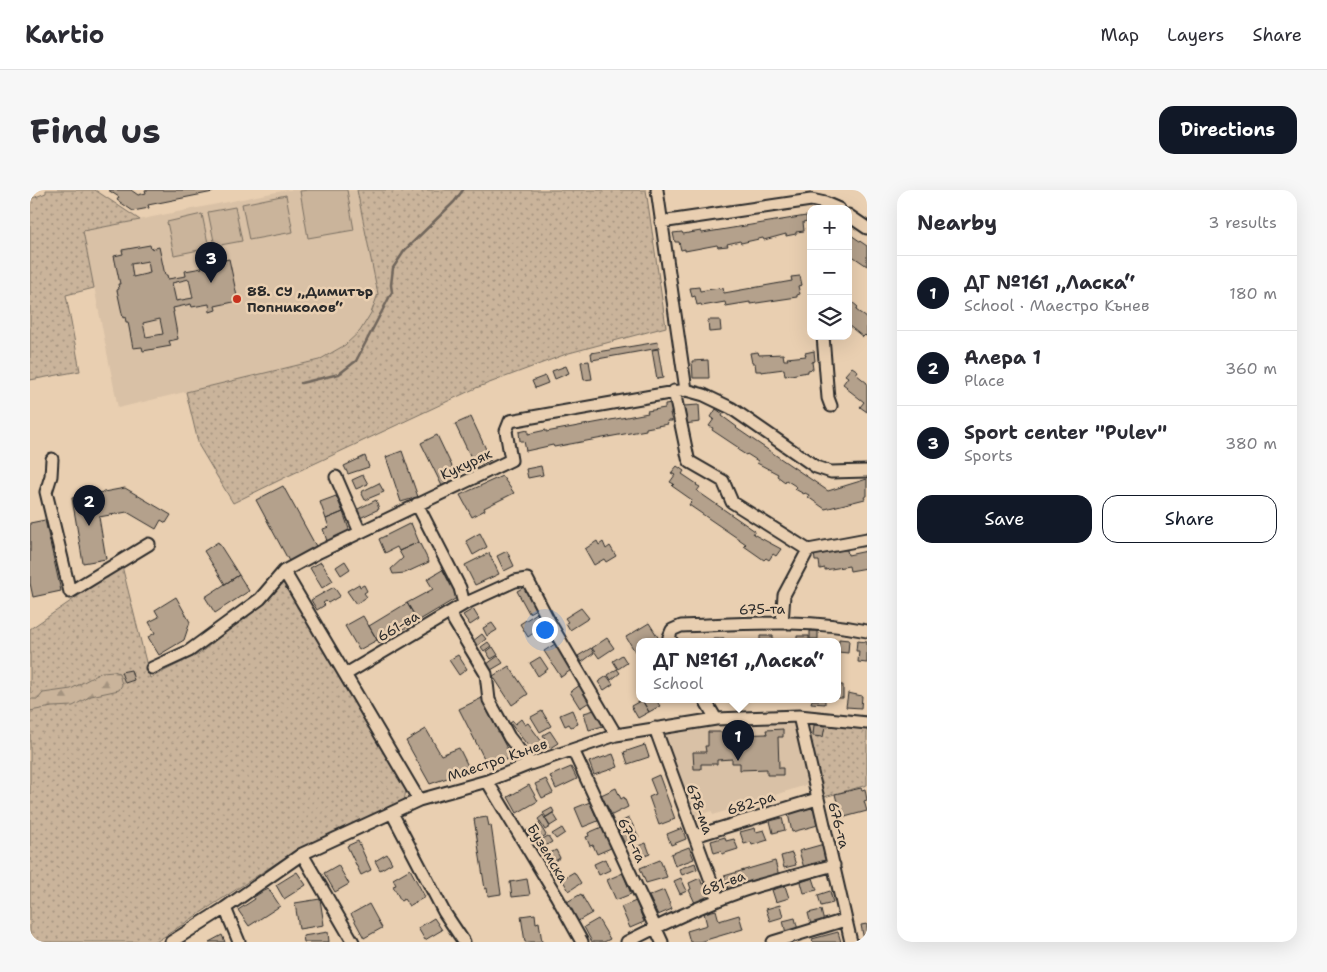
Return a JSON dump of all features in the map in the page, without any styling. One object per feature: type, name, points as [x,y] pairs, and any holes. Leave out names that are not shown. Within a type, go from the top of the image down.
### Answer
[{"type":"street","points":[[657,190],[686,390]]},
{"type":"street","points":[[661,222],[810,195],[830,205]]},
{"type":"street","points":[[852,217],[867,228]]},
{"type":"street","points":[[822,340],[828,398],[831,406]]},
{"type":"street","name":"Кукуряк","points":[[152,668],[189,651],[260,598],[284,570],[511,460],[506,431],[510,421],[686,390],[704,395],[731,408],[816,467],[831,472],[867,470]]},
{"type":"street","points":[[674,391],[686,454],[690,462],[723,481],[732,502],[808,550],[867,540]]},
{"type":"street","points":[[52,459],[51,476],[46,492],[70,592],[149,544]]},
{"type":"street","points":[[336,477],[360,532]]},
{"type":"street","points":[[418,504],[460,588],[464,604]]},
{"type":"street","points":[[782,623],[784,595],[808,550]]},
{"type":"street","points":[[284,570],[419,800]]},
{"type":"street","name":"661-ва","points":[[346,674],[464,604],[515,581],[527,579],[550,623],[616,735]]},
{"type":"street","points":[[452,612],[454,621],[486,674],[489,700],[509,737],[530,764]]},
{"type":"street","name":"675-та","points":[[669,638],[672,630],[681,626],[782,623],[867,631]]},
{"type":"street","points":[[707,703],[716,719]]},
{"type":"street","name":"Маестро Кънев","points":[[171,942],[225,908],[302,854],[419,800],[487,781],[530,764],[616,735],[716,719],[799,716],[867,723]]},
{"type":"street","name":"676-та","points":[[799,716],[816,799],[834,865],[851,942]]},
{"type":"street","name":"678-ма","points":[[655,728],[718,900]]},
{"type":"street","name":"679-та","points":[[573,750],[662,942]]},
{"type":"street","name":"Буземска","points":[[487,781],[582,942]]},
{"type":"street","name":"682-ра","points":[[695,836],[816,799]]},
{"type":"street","points":[[392,813],[444,912],[464,942]]},
{"type":"street","points":[[302,854],[353,942]]},
{"type":"street","name":"681-ва","points":[[627,942],[718,900],[756,886],[834,865]]},
{"type":"street","points":[[225,908],[238,942]]},
{"type":"street","points":[[773,942],[846,920]]},
{"type":"shaded area","name":"88. СУ „Димитър Попниколов“","points":[[287,190],[357,190],[378,294],[371,313],[360,331],[345,345],[319,360],[118,408],[83,231]]},
{"type":"shaded area","points":[[753,722],[794,722],[809,784],[713,815],[712,811],[693,817],[664,737],[667,733],[704,726]]},
{"type":"green space","points":[[46,190],[95,190],[140,220],[83,231],[94,288],[66,295],[80,371],[30,380],[30,199],[46,193]]},
{"type":"green space","points":[[347,190],[354,230],[308,238],[300,191]]},
{"type":"green space","points":[[357,190],[646,190],[666,327],[569,353],[476,388],[233,503],[199,446],[186,392],[319,360],[345,345],[360,331],[371,313],[378,294]]},
{"type":"green space","points":[[286,195],[293,232],[249,240],[242,204]]},
{"type":"green space","points":[[235,207],[242,241],[215,246],[208,212]]},
{"type":"green space","points":[[202,214],[209,248],[174,255],[167,222]]},
{"type":"green space","points":[[122,566],[150,678],[199,654],[265,600],[283,581],[406,789],[404,802],[298,849],[156,942],[30,942],[30,629]]},
{"type":"green space","points":[[114,671],[119,673],[122,685],[119,690],[91,696],[73,706],[30,711],[30,699],[38,699],[43,693],[71,689],[102,672]]},
{"type":"green space","points":[[799,716],[867,723],[867,785],[817,799]]},
{"type":"building","points":[[108,190],[131,190],[138,195],[146,193],[145,190],[213,190],[213,192],[148,205],[149,208],[133,211],[117,200],[119,197]]},
{"type":"building","points":[[806,216],[807,221],[803,222],[804,231],[796,232],[796,234],[786,236],[786,234],[764,240],[763,238],[741,243],[740,241],[727,244],[728,246],[718,247],[717,245],[685,251],[685,249],[681,250],[679,242],[675,242],[673,233],[682,232],[683,234],[701,231],[702,233]]},
{"type":"building","points":[[852,236],[867,246],[867,266],[852,256]]},
{"type":"building","points":[[150,245],[151,249],[159,247],[165,275],[167,275],[168,279],[186,276],[185,271],[202,268],[200,261],[206,259],[207,264],[229,259],[238,301],[215,306],[216,310],[210,312],[209,304],[192,307],[191,304],[173,308],[178,339],[169,341],[171,346],[143,351],[142,347],[133,348],[128,322],[126,322],[125,317],[123,318],[117,290],[119,289],[118,284],[120,284],[114,256],[123,254],[122,250]],"holes":[[[148,261],[150,273],[133,277],[131,264]],[[189,279],[193,298],[176,301],[172,283]],[[160,319],[163,334],[146,337],[143,323]]]},
{"type":"building","points":[[800,276],[802,285],[798,286],[800,294],[797,297],[750,304],[750,302],[726,306],[725,302],[702,306],[701,304],[697,305],[695,296],[692,297],[690,288],[699,287],[700,291],[723,288],[724,293],[792,281],[791,277]]},
{"type":"building","points":[[852,302],[858,307],[856,310],[867,318],[867,337],[865,335],[863,337],[852,328]]},
{"type":"building","points":[[708,320],[720,320],[721,331],[709,332]]},
{"type":"building","points":[[658,342],[659,348],[592,360],[591,353]]},
{"type":"building","points":[[658,349],[663,378],[657,379],[652,350]]},
{"type":"building","points":[[814,351],[815,361],[812,362],[813,369],[808,370],[808,372],[785,376],[784,369],[756,371],[755,363],[752,363],[750,353],[758,352],[759,355],[783,354],[784,360],[788,360],[787,358],[806,356],[805,353]]},
{"type":"building","points":[[708,360],[709,378],[693,378],[692,361]]},
{"type":"building","points":[[589,361],[592,379],[584,380],[581,362]]},
{"type":"building","points":[[566,366],[569,373],[555,379],[552,371]]},
{"type":"building","points":[[852,367],[858,371],[856,374],[867,383],[867,412],[860,407],[864,402],[843,384],[848,377],[845,375]]},
{"type":"building","points":[[545,376],[548,383],[535,388],[532,381]]},
{"type":"building","points":[[672,404],[674,413],[670,413],[672,421],[667,421],[668,424],[646,428],[646,430],[526,451],[524,441],[520,441],[519,432],[528,430],[528,434],[546,430],[546,432],[648,413],[647,411],[665,408],[665,405]]},
{"type":"building","points":[[699,405],[700,422],[684,424],[683,406]]},
{"type":"building","points":[[716,409],[736,428],[828,491],[867,479],[867,496],[864,497],[865,499],[825,509],[808,497],[809,495],[795,489],[797,487],[786,480],[785,482],[777,476],[778,474],[757,463],[758,461],[738,450],[739,448],[712,430],[713,428],[709,426],[714,419],[711,417]]},
{"type":"building","points":[[471,417],[491,460],[476,468],[455,424]]},
{"type":"building","points":[[437,435],[458,479],[442,486],[421,443]]},
{"type":"building","points":[[402,451],[418,497],[401,502],[386,457]]},
{"type":"building","points":[[365,456],[369,467],[348,474],[344,466]]},
{"type":"building","points":[[541,466],[543,475],[528,478],[526,469]]},
{"type":"building","points":[[677,466],[684,471],[682,474],[700,487],[697,491],[755,531],[753,534],[781,549],[776,556],[773,554],[769,560],[766,558],[764,560],[744,546],[746,544],[689,505],[692,500],[672,486],[674,484],[670,482],[675,475],[671,473]]},
{"type":"building","points":[[363,475],[368,484],[356,489],[352,480]]},
{"type":"building","points":[[502,476],[514,493],[484,508],[485,510],[472,517],[460,495]]},
{"type":"building","points":[[379,483],[384,492],[365,500],[361,492]]},
{"type":"building","points":[[283,486],[317,548],[290,563],[256,500]]},
{"type":"building","points":[[125,488],[171,515],[166,523],[161,520],[156,529],[127,512],[99,517],[106,559],[83,563],[72,498]]},
{"type":"building","points":[[336,496],[343,512],[326,519],[320,502]]},
{"type":"building","points":[[376,500],[379,509],[360,518],[356,510]]},
{"type":"building","points":[[343,512],[350,532],[327,541],[323,529],[329,527],[326,519]]},
{"type":"building","points":[[45,520],[61,591],[33,597],[30,583],[30,523]]},
{"type":"building","points":[[411,523],[419,542],[399,551],[397,547],[385,553],[379,539]]},
{"type":"building","points":[[480,533],[487,547],[473,555],[466,541]]},
{"type":"building","points":[[597,541],[599,545],[603,542],[606,549],[610,546],[616,556],[606,562],[604,559],[594,565],[585,549]]},
{"type":"building","points":[[218,542],[239,575],[225,584],[204,551]]},
{"type":"building","points":[[419,542],[429,562],[405,573],[393,574],[391,569],[403,558],[399,551]]},
{"type":"building","points":[[847,550],[848,555],[867,551],[867,568],[850,571],[849,566],[825,570],[825,568],[820,569],[819,561],[815,561],[814,552],[822,551],[822,554]]},
{"type":"building","points":[[507,551],[514,566],[504,571],[497,556]]},
{"type":"building","points":[[489,553],[499,574],[475,585],[465,565]]},
{"type":"building","points":[[345,561],[350,569],[341,575],[336,567]]},
{"type":"building","points":[[321,562],[333,581],[322,588],[310,568]]},
{"type":"building","points":[[444,569],[460,596],[418,621],[407,603],[433,589],[427,579]]},
{"type":"building","points":[[239,575],[249,591],[215,613],[205,597]]},
{"type":"building","points":[[359,584],[360,587],[364,585],[367,591],[364,593],[367,597],[356,604],[347,591]]},
{"type":"building","points":[[526,586],[538,608],[529,613],[517,591]]},
{"type":"building","points":[[334,587],[340,596],[328,603],[326,601],[323,603],[325,605],[317,610],[311,600]]},
{"type":"building","points":[[176,597],[190,622],[184,640],[159,655],[148,637],[155,633],[149,622],[159,617],[155,610]]},
{"type":"building","points":[[407,603],[418,621],[379,643],[369,626]]},
{"type":"building","points":[[581,608],[589,618],[570,630],[565,618]]},
{"type":"building","points":[[473,609],[479,619],[470,625],[463,615]]},
{"type":"building","points":[[537,613],[543,623],[538,626],[539,629],[528,637],[520,624]]},
{"type":"building","points":[[363,616],[377,640],[359,650],[345,626]]},
{"type":"building","points":[[492,623],[497,630],[487,636],[483,628]]},
{"type":"building","points":[[649,623],[658,638],[636,638],[636,653],[626,637]]},
{"type":"building","points":[[810,631],[818,631],[818,638],[810,638]]},
{"type":"building","points":[[482,634],[486,639],[477,646],[473,641]]},
{"type":"building","points":[[760,636],[773,636],[773,638],[760,638]]},
{"type":"building","points":[[797,636],[809,636],[809,638],[797,638]]},
{"type":"building","points":[[607,638],[614,648],[599,658],[592,648]]},
{"type":"building","points":[[841,639],[849,640],[848,653],[841,652]]},
{"type":"building","points":[[857,641],[867,642],[867,663],[858,662],[859,651],[856,651]]},
{"type":"building","points":[[488,642],[491,646],[484,651],[481,647]]},
{"type":"building","points":[[558,642],[574,668],[561,677],[544,651]]},
{"type":"building","points":[[493,647],[498,655],[491,659],[486,651]]},
{"type":"building","points":[[591,648],[594,653],[582,662],[578,656]]},
{"type":"building","points":[[458,655],[467,669],[459,675],[449,660]]},
{"type":"building","points":[[622,655],[627,663],[618,669],[613,661]]},
{"type":"building","points":[[498,656],[503,663],[491,670],[487,664]]},
{"type":"building","points":[[540,657],[548,669],[538,676],[530,663]]},
{"type":"building","points":[[509,666],[528,694],[512,705],[493,676]]},
{"type":"building","points":[[617,669],[620,673],[611,680],[608,675]]},
{"type":"building","points":[[131,670],[134,680],[125,683],[121,672]]},
{"type":"building","points":[[607,676],[613,684],[604,690],[598,682]]},
{"type":"building","points":[[583,683],[594,699],[580,708],[570,692]]},
{"type":"building","points":[[841,685],[843,685],[843,698],[841,698]]},
{"type":"building","points":[[848,693],[862,696],[861,708],[846,707]]},
{"type":"building","points":[[482,698],[511,757],[489,768],[459,709]]},
{"type":"building","points":[[636,703],[644,703],[649,712],[638,718],[631,706]]},
{"type":"building","points":[[644,703],[658,703],[660,706],[649,712]]},
{"type":"building","points":[[598,709],[603,726],[589,730],[584,713]]},
{"type":"building","points":[[572,710],[578,724],[571,727],[569,724],[565,726],[560,715]]},
{"type":"building","points":[[542,711],[551,726],[540,732],[531,717]]},
{"type":"building","points":[[521,719],[525,725],[528,723],[542,742],[539,744],[543,748],[533,752],[510,723],[513,721],[515,724]]},
{"type":"building","points":[[814,725],[825,726],[823,737],[813,736]]},
{"type":"building","points":[[426,729],[441,755],[459,748],[470,770],[430,784],[406,741]]},
{"type":"building","points":[[783,729],[783,737],[778,737],[779,768],[783,768],[783,775],[767,775],[767,769],[740,770],[740,763],[732,763],[732,759],[717,760],[717,764],[701,764],[701,769],[694,769],[693,752],[706,752],[705,746],[708,746],[708,732],[734,732],[734,735],[767,734],[766,730]]},
{"type":"building","points":[[550,731],[558,743],[550,748],[543,735]]},
{"type":"building","points":[[645,745],[649,757],[628,764],[624,752]]},
{"type":"building","points":[[613,754],[618,767],[594,775],[589,762]]},
{"type":"building","points":[[571,767],[577,779],[556,789],[550,776]]},
{"type":"building","points":[[659,775],[675,819],[659,825],[649,797],[656,794],[650,779]]},
{"type":"building","points":[[546,779],[553,793],[542,798],[535,784]]},
{"type":"building","points":[[529,785],[538,801],[517,813],[508,797]]},
{"type":"building","points":[[616,788],[621,799],[624,797],[628,807],[612,815],[601,795]]},
{"type":"building","points":[[861,788],[862,790],[865,789],[867,800],[864,801],[867,811],[841,818],[835,794]]},
{"type":"building","points":[[590,802],[598,821],[583,827],[575,808]]},
{"type":"building","points":[[814,807],[818,825],[792,832],[788,814]]},
{"type":"building","points":[[552,808],[554,812],[546,817],[543,813]]},
{"type":"building","points":[[553,813],[558,821],[550,826],[545,818]]},
{"type":"building","points":[[543,815],[550,827],[545,830],[538,819]]},
{"type":"building","points":[[487,817],[489,826],[491,825],[501,894],[488,896],[487,888],[485,889],[474,819]]},
{"type":"building","points":[[629,818],[639,837],[625,844],[615,824]]},
{"type":"building","points":[[782,818],[785,830],[773,833],[770,821]]},
{"type":"building","points":[[539,823],[546,835],[533,843],[526,831]]},
{"type":"building","points":[[602,827],[611,848],[597,854],[593,845],[590,846],[586,837],[589,836],[588,833]]},
{"type":"building","points":[[562,828],[565,833],[556,839],[552,834]]},
{"type":"building","points":[[682,828],[686,839],[671,845],[667,834]]},
{"type":"building","points":[[755,828],[756,832],[764,830],[768,840],[752,845],[751,842],[744,844],[740,832]]},
{"type":"building","points":[[548,836],[552,842],[545,846],[541,840]]},
{"type":"building","points":[[725,837],[726,841],[734,839],[738,849],[722,854],[721,851],[714,853],[711,841]]},
{"type":"building","points":[[358,841],[371,870],[361,875],[347,846]]},
{"type":"building","points":[[646,843],[650,854],[637,859],[633,848]]},
{"type":"building","points":[[824,844],[829,861],[804,868],[799,851]]},
{"type":"building","points":[[689,847],[694,859],[675,866],[671,854]]},
{"type":"building","points":[[556,850],[560,858],[553,862],[556,868],[550,872],[541,858]]},
{"type":"building","points":[[792,853],[796,865],[784,868],[781,856]]},
{"type":"building","points":[[387,854],[392,863],[380,870],[375,861]]},
{"type":"building","points":[[605,859],[610,870],[599,875],[594,864]]},
{"type":"building","points":[[660,860],[667,877],[646,883],[640,868]]},
{"type":"building","points":[[775,861],[779,876],[729,892],[724,876]]},
{"type":"building","points":[[695,863],[697,869],[682,875],[679,869]]},
{"type":"building","points":[[338,865],[349,884],[335,892],[324,873]]},
{"type":"building","points":[[410,869],[425,897],[409,906],[404,899],[401,901],[393,886],[396,885],[393,879]]},
{"type":"building","points":[[297,872],[306,885],[284,899],[276,885]]},
{"type":"building","points":[[574,872],[581,883],[569,891],[562,879]]},
{"type":"building","points":[[623,873],[631,894],[616,900],[607,880]]},
{"type":"building","points":[[681,878],[687,891],[680,894],[674,881]]},
{"type":"building","points":[[700,878],[710,897],[695,903],[689,890],[691,889],[689,883]]},
{"type":"building","points":[[813,878],[817,890],[804,893],[801,882]]},
{"type":"building","points":[[527,879],[530,895],[512,897],[510,882]]},
{"type":"building","points":[[785,886],[789,898],[776,902],[772,890]]},
{"type":"building","points":[[268,888],[280,906],[249,926],[238,910]]},
{"type":"building","points":[[664,890],[672,909],[658,915],[649,896]]},
{"type":"building","points":[[830,891],[833,903],[821,906],[818,895]]},
{"type":"building","points":[[581,894],[592,913],[578,921],[567,902]]},
{"type":"building","points":[[320,899],[324,925],[299,929],[295,903]]},
{"type":"building","points":[[636,901],[644,922],[630,928],[621,907]]},
{"type":"building","points":[[369,904],[382,928],[364,938],[351,914]]},
{"type":"building","points":[[780,905],[783,917],[770,921],[766,909]]},
{"type":"building","points":[[716,910],[719,921],[739,915],[743,929],[699,942],[690,942],[687,931],[707,925],[704,913]]},
{"type":"building","points":[[821,910],[824,922],[811,925],[808,913]]},
{"type":"building","points":[[535,914],[536,923],[539,922],[542,942],[525,942],[521,916]]},
{"type":"building","points":[[434,918],[442,930],[425,940],[418,928]]},
{"type":"building","points":[[795,918],[798,930],[786,933],[783,921]]},
{"type":"building","points":[[598,919],[610,939],[604,942],[592,942],[584,927]]},
{"type":"building","points":[[867,924],[867,939],[864,940],[861,925]]},
{"type":"building","points":[[328,932],[329,942],[304,942],[303,936]]},
{"type":"building","points":[[838,932],[841,942],[813,942],[812,939]]},
{"type":"building","points":[[222,935],[225,942],[209,942]]},
{"type":"waterway","points":[[301,383],[339,374],[356,361],[392,292],[393,268],[405,250],[454,202],[463,190]]},
{"type":"place","name":"Sport center \"Pulev\"","points":[[211,283]]},
{"type":"place","name":"88. СУ „Димитър Попниколов“","points":[[237,299]]},
{"type":"place","name":"Алера 1","points":[[89,526]]},
{"type":"place","name":"ДГ №161 „Ласка“","points":[[738,761]]}]
